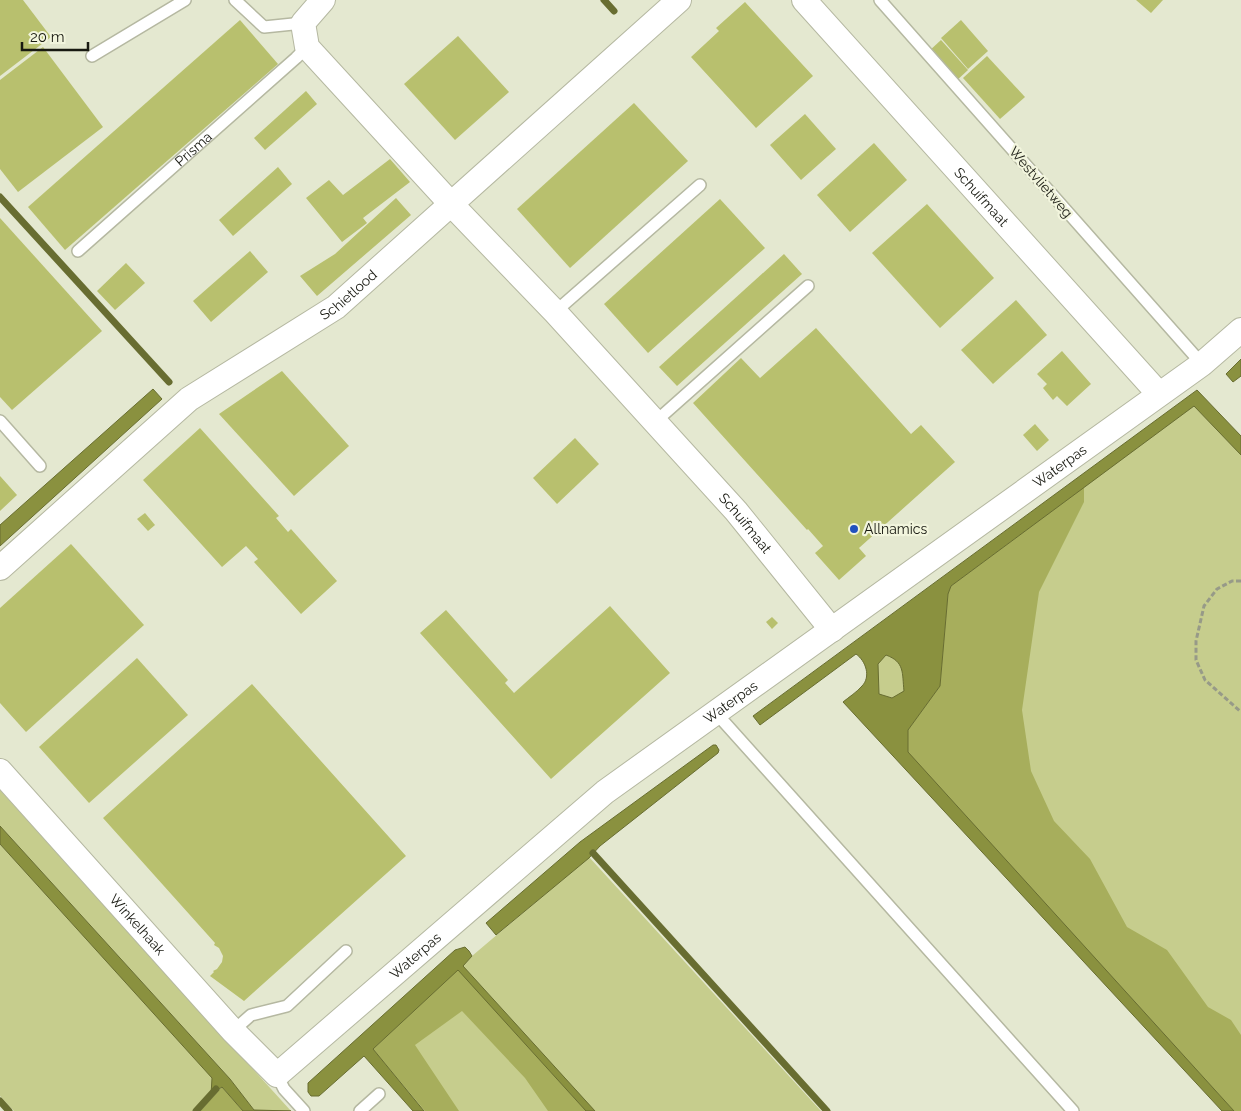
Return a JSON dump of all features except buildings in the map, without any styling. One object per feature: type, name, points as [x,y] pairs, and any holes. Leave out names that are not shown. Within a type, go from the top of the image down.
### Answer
[{"type":"street","points":[[323,0],[303,23],[307,47],[452,205]]},
{"type":"street","name":"Schietlood","points":[[0,568],[189,399],[336,307],[452,205],[678,0]]},
{"type":"street","name":"Schuifmaat","points":[[804,0],[1159,394]]},
{"type":"street","name":"Schuifmaat","points":[[452,205],[555,312],[736,511],[832,630]]},
{"type":"street","name":"Waterpas","points":[[277,1075],[604,792],[1202,364],[1241,330]]},
{"type":"street","name":"Winkelhaak","points":[[0,771],[233,1031],[277,1075]]},
{"type":"lane","points":[[92,56],[185,0]]},
{"type":"lane","points":[[235,0],[264,27],[303,23]]},
{"type":"lane","name":"Westvlietweg","points":[[880,0],[1202,364]]},
{"type":"lane","name":"Prisma","points":[[78,251],[307,47]]},
{"type":"lane","points":[[555,312],[700,185]]},
{"type":"lane","points":[[655,422],[808,286]]},
{"type":"lane","points":[[0,421],[40,466]]},
{"type":"lane","points":[[716,713],[1073,1111]]},
{"type":"lane","points":[[233,1031],[251,1016],[287,1006],[346,951]]},
{"type":"lane","points":[[277,1075],[284,1089],[304,1111]]},
{"type":"lane","points":[[360,1111],[379,1094]]},
{"type":"path","points":[[1241,581],[1232,581],[1217,589],[1204,606],[1196,641],[1196,660],[1205,680],[1241,712]]},
{"type":"shaded area","points":[[1241,359],[1241,376],[1233,382],[1226,374]]},
{"type":"shaded area","points":[[153,389],[162,399],[0,546],[0,525]]},
{"type":"shaded area","points":[[1197,390],[1241,436],[1241,455],[1194,406],[951,586],[948,594],[940,686],[908,730],[908,752],[1234,1111],[1222,1111],[843,702],[865,682],[867,674],[865,665],[856,654],[760,725],[753,716]],"holes":[[[886,655],[900,665],[904,691],[892,698],[879,694],[878,664]]]},
{"type":"shaded area","points":[[1197,396],[1241,443],[1241,1111],[1229,1111],[859,709],[886,626]]},
{"type":"shaded area","points":[[1084,487],[1084,502],[1039,592],[1022,710],[1031,771],[1054,821],[1090,859],[1127,927],[1167,950],[1208,1007],[1231,1020],[1241,1035],[1241,1111],[1234,1111],[908,753],[908,730],[940,686],[948,593],[951,586]]},
{"type":"shaded area","points":[[713,745],[716,745],[719,750],[718,753],[600,846],[589,858],[496,935],[486,923],[580,842]]},
{"type":"shaded area","points":[[0,790],[291,1111],[254,1110],[230,1079],[0,826]]},
{"type":"shaded area","points":[[0,826],[230,1079],[254,1110],[291,1111],[243,1111],[222,1087],[211,1095],[212,1078],[0,844]]},
{"type":"shaded area","points":[[0,844],[213,1078],[212,1090],[192,1111],[14,1111],[0,1096]]},
{"type":"shaded area","points":[[589,857],[821,1111],[595,1111],[592,1108],[594,1111],[416,1111],[357,1044],[463,965]]},
{"type":"shaded area","points":[[465,947],[472,956],[463,966],[595,1111],[586,1111],[458,970],[373,1049],[424,1111],[413,1111],[364,1056],[319,1096],[311,1096],[308,1092],[308,1083],[455,950]]},
{"type":"shaded area","points":[[458,969],[586,1111],[548,1111],[525,1078],[462,1011],[415,1045],[459,1111],[425,1111],[373,1049]]},
{"type":"shaded area","points":[[222,1087],[243,1111],[200,1111]]},
{"type":"waterway","points":[[604,0],[614,11]]},
{"type":"waterway","points":[[0,197],[169,382]]},
{"type":"waterway","points":[[593,853],[827,1111]]},
{"type":"waterway","points":[[196,1111],[216,1089]]},
{"type":"waterway","points":[[0,1101],[9,1111]]},
{"type":"place","name":"Allnamics","points":[[854,529]]}]
